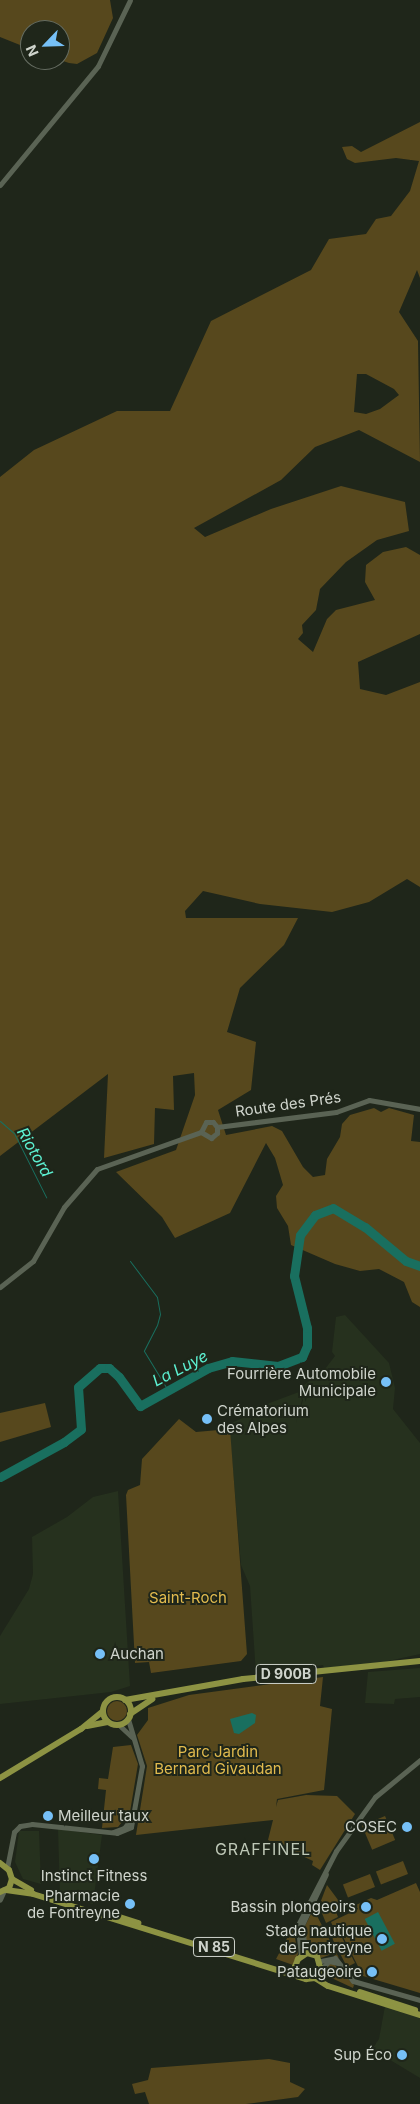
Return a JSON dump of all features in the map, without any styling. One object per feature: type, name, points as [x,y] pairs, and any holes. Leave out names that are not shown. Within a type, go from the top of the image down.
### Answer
[{"type":"main road","name":"D 900B","points":[[125,1700],[243,1679],[420,1659]]},
{"type":"main road","name":"D 900B","points":[[129,1716],[139,1705],[164,1693]]},
{"type":"main road","points":[[0,1778],[81,1729],[102,1711],[109,1699],[125,1700],[129,1716],[119,1725],[108,1722],[81,1729]]},
{"type":"main road","points":[[102,1711],[108,1722]]},
{"type":"main road","points":[[0,1861],[7,1868],[12,1879],[3,1891],[0,1900]]},
{"type":"main road","name":"N 85","points":[[12,1879],[26,1888],[121,1923],[299,1975],[306,1979],[319,1970]]},
{"type":"main road","name":"N 85","points":[[3,1891],[33,1894],[121,1923],[280,1966],[295,1967]]},
{"type":"main road","points":[[299,1975],[295,1967],[300,1956],[311,1953]]},
{"type":"main road","name":"N 85","points":[[311,1953],[328,1986],[420,2015]]},
{"type":"main road","name":"N 85","points":[[319,1970],[329,1982],[420,2011]]},
{"type":"street","points":[[0,185],[98,66],[130,0]]},
{"type":"street","name":"Route des Prés","points":[[218,1127],[336,1112],[370,1100],[420,1109]]},
{"type":"street","points":[[0,1287],[33,1261],[64,1207],[97,1169],[201,1132],[206,1122],[213,1122],[218,1127],[217,1133],[211,1138],[201,1132]]},
{"type":"street","points":[[7,1868],[14,1832],[25,1824],[111,1832],[124,1828],[135,1813],[142,1766],[133,1738],[129,1716]]},
{"type":"street","points":[[119,1725],[133,1738]]},
{"type":"street","points":[[300,1956],[298,1925],[336,1851],[375,1798],[420,1760]]},
{"type":"street","points":[[311,1953],[304,1943],[302,1924],[336,1851]]},
{"type":"street","points":[[0,1861],[9,1852]]},
{"type":"street","points":[[319,1970],[334,1960],[354,1981],[420,2000]]},
{"type":"shaded area","points":[[345,1315],[389,1363],[395,1388],[393,1409],[420,1443],[420,1654],[384,1662],[324,1668],[323,1665],[256,1674],[250,1586],[241,1565],[229,1424],[254,1413],[256,1408],[299,1392],[302,1400],[296,1423],[303,1400],[299,1389],[325,1369],[335,1356],[332,1352],[336,1317]]},
{"type":"shaded area","points":[[118,1491],[130,1686],[111,1692],[0,1704],[0,1636],[29,1589],[33,1574],[32,1537],[67,1517],[93,1497]]},
{"type":"shaded area","points":[[420,1668],[420,1697],[395,1699],[394,1704],[365,1703],[368,1672]]},
{"type":"shaded area","points":[[58,1829],[102,1835],[93,1904],[60,1895]]},
{"type":"shaded area","points":[[19,1831],[39,1831],[41,1884],[23,1879],[15,1862]]},
{"type":"shaded area","points":[[385,2006],[420,2016],[420,2078],[372,2049],[379,2039]]},
{"type":"green space","points":[[0,0],[110,0],[113,18],[97,53],[77,64],[70,63],[70,20],[20,20],[20,45],[0,37]]},
{"type":"green space","points":[[420,122],[420,278],[417,270],[399,312],[418,341],[420,462],[359,430],[315,447],[281,480],[194,528],[205,537],[271,509],[341,486],[405,502],[409,531],[377,540],[346,562],[320,589],[316,610],[302,625],[303,633],[298,639],[313,652],[327,619],[336,610],[375,600],[365,582],[366,565],[383,552],[406,547],[420,555],[420,634],[358,662],[360,689],[386,695],[420,682],[420,887],[407,879],[369,902],[332,912],[260,904],[203,891],[185,911],[186,918],[298,918],[284,945],[240,988],[227,1032],[256,1042],[251,1090],[218,1110],[226,1135],[272,1126],[282,1131],[303,1167],[313,1177],[325,1175],[327,1159],[340,1137],[342,1124],[350,1115],[374,1108],[381,1112],[389,1108],[414,1115],[411,1141],[420,1142],[420,1307],[412,1302],[404,1282],[379,1269],[360,1271],[335,1264],[291,1245],[288,1226],[277,1208],[276,1196],[283,1185],[275,1158],[266,1143],[230,1213],[175,1238],[162,1217],[116,1172],[176,1150],[195,1095],[194,1073],[173,1076],[174,1110],[155,1108],[154,1144],[104,1158],[108,1074],[0,1156],[0,477],[34,450],[117,411],[170,411],[211,321],[311,270],[329,239],[366,234],[376,219],[391,216],[410,191],[419,161],[396,158],[355,163],[347,159],[342,147],[352,146],[361,152]],"holes":[[[357,374],[366,374],[394,389],[399,395],[380,409],[366,414],[354,412]]]},
{"type":"green space","points":[[45,1403],[51,1427],[0,1442],[0,1413]]},
{"type":"green space","name":"Saint-Roch","points":[[179,1419],[196,1432],[230,1429],[247,1654],[241,1661],[151,1673],[149,1662],[135,1663],[126,1495],[128,1490],[140,1485],[142,1459]]},
{"type":"green space","name":"Parc Jardin Bernard Givaudan","points":[[323,1677],[320,1706],[332,1709],[324,1790],[277,1799],[276,1807],[278,1800],[306,1795],[337,1796],[355,1814],[320,1870],[312,1865],[313,1861],[268,1840],[273,1820],[136,1835],[147,1766],[137,1735],[148,1720],[148,1708],[189,1695]]},
{"type":"green space","points":[[113,1701],[121,1701],[127,1707],[127,1715],[121,1721],[113,1721],[107,1715],[107,1707]]},
{"type":"green space","points":[[131,1745],[138,1764],[130,1812],[118,1827],[102,1828],[106,1790],[98,1789],[99,1778],[108,1779],[113,1747]]},
{"type":"green space","points":[[385,1816],[395,1840],[372,1850],[362,1826]]},
{"type":"green space","points":[[403,1861],[408,1874],[381,1884],[376,1871]]},
{"type":"green space","points":[[370,1874],[375,1887],[348,1897],[343,1884]]},
{"type":"green space","name":"Stade nautique de Fontreyne","points":[[416,1883],[420,1892],[420,1993],[363,1976],[339,1929],[334,1929],[331,1922],[358,1909],[356,1905],[371,1898],[377,1900]]},
{"type":"green space","points":[[327,1885],[341,1904],[335,1909],[338,1917],[326,1923],[319,1906]]},
{"type":"green space","points":[[312,1912],[316,1914],[339,1958],[332,1954],[321,1958],[307,1945],[303,1930]]},
{"type":"green space","points":[[293,1927],[298,1954],[293,1965],[276,1959]]},
{"type":"green space","points":[[339,1932],[355,1963],[347,1967],[333,1940],[332,1935]]},
{"type":"green space","points":[[333,1963],[354,1985],[353,1988],[323,1974],[325,1965]]},
{"type":"green space","points":[[269,2059],[290,2063],[290,2082],[305,2089],[298,2097],[246,2104],[149,2104],[145,2092],[135,2094],[132,2084],[148,2080],[151,2068]]},
{"type":"water","points":[[252,1713],[256,1715],[255,1723],[239,1734],[234,1733],[230,1719]]},
{"type":"water","points":[[378,1912],[395,1944],[382,1951],[365,1919]]},
{"type":"waterway","name":"Riotord","points":[[0,1121],[14,1133],[46,1197]]},
{"type":"waterway","name":"La Luye","points":[[0,1477],[64,1442],[81,1429],[78,1387],[100,1368],[109,1368],[119,1377],[140,1406],[208,1368],[232,1361],[278,1366],[302,1357],[307,1346],[307,1328],[294,1276],[300,1235],[315,1215],[333,1208],[365,1227],[406,1261],[420,1266]]},
{"type":"waterway","points":[[130,1261],[157,1297],[160,1314],[157,1325],[144,1351],[169,1392]]},
{"type":"place","name":"Fourrière Automobile Municipale","points":[[386,1382]]},
{"type":"place","name":"Crématorium des Alpes","points":[[207,1419]]},
{"type":"place","name":"Auchan","points":[[100,1654]]},
{"type":"place","name":"Meilleur taux","points":[[48,1816]]},
{"type":"place","name":"COSEC","points":[[407,1827]]},
{"type":"place","name":"Instinct Fitness","points":[[94,1859]]},
{"type":"place","name":"Pharmacie de Fontreyne","points":[[130,1904]]},
{"type":"place","name":"Bassin plongeoirs","points":[[366,1907]]},
{"type":"place","name":"Stade nautique de Fontreyne","points":[[382,1939]]},
{"type":"place","name":"Pataugeoire","points":[[372,1972]]},
{"type":"place","name":"Sup Éco","points":[[402,2055]]},
{"type":"district","name":"GRAFFINEL","points":[[263,1849]]}]
